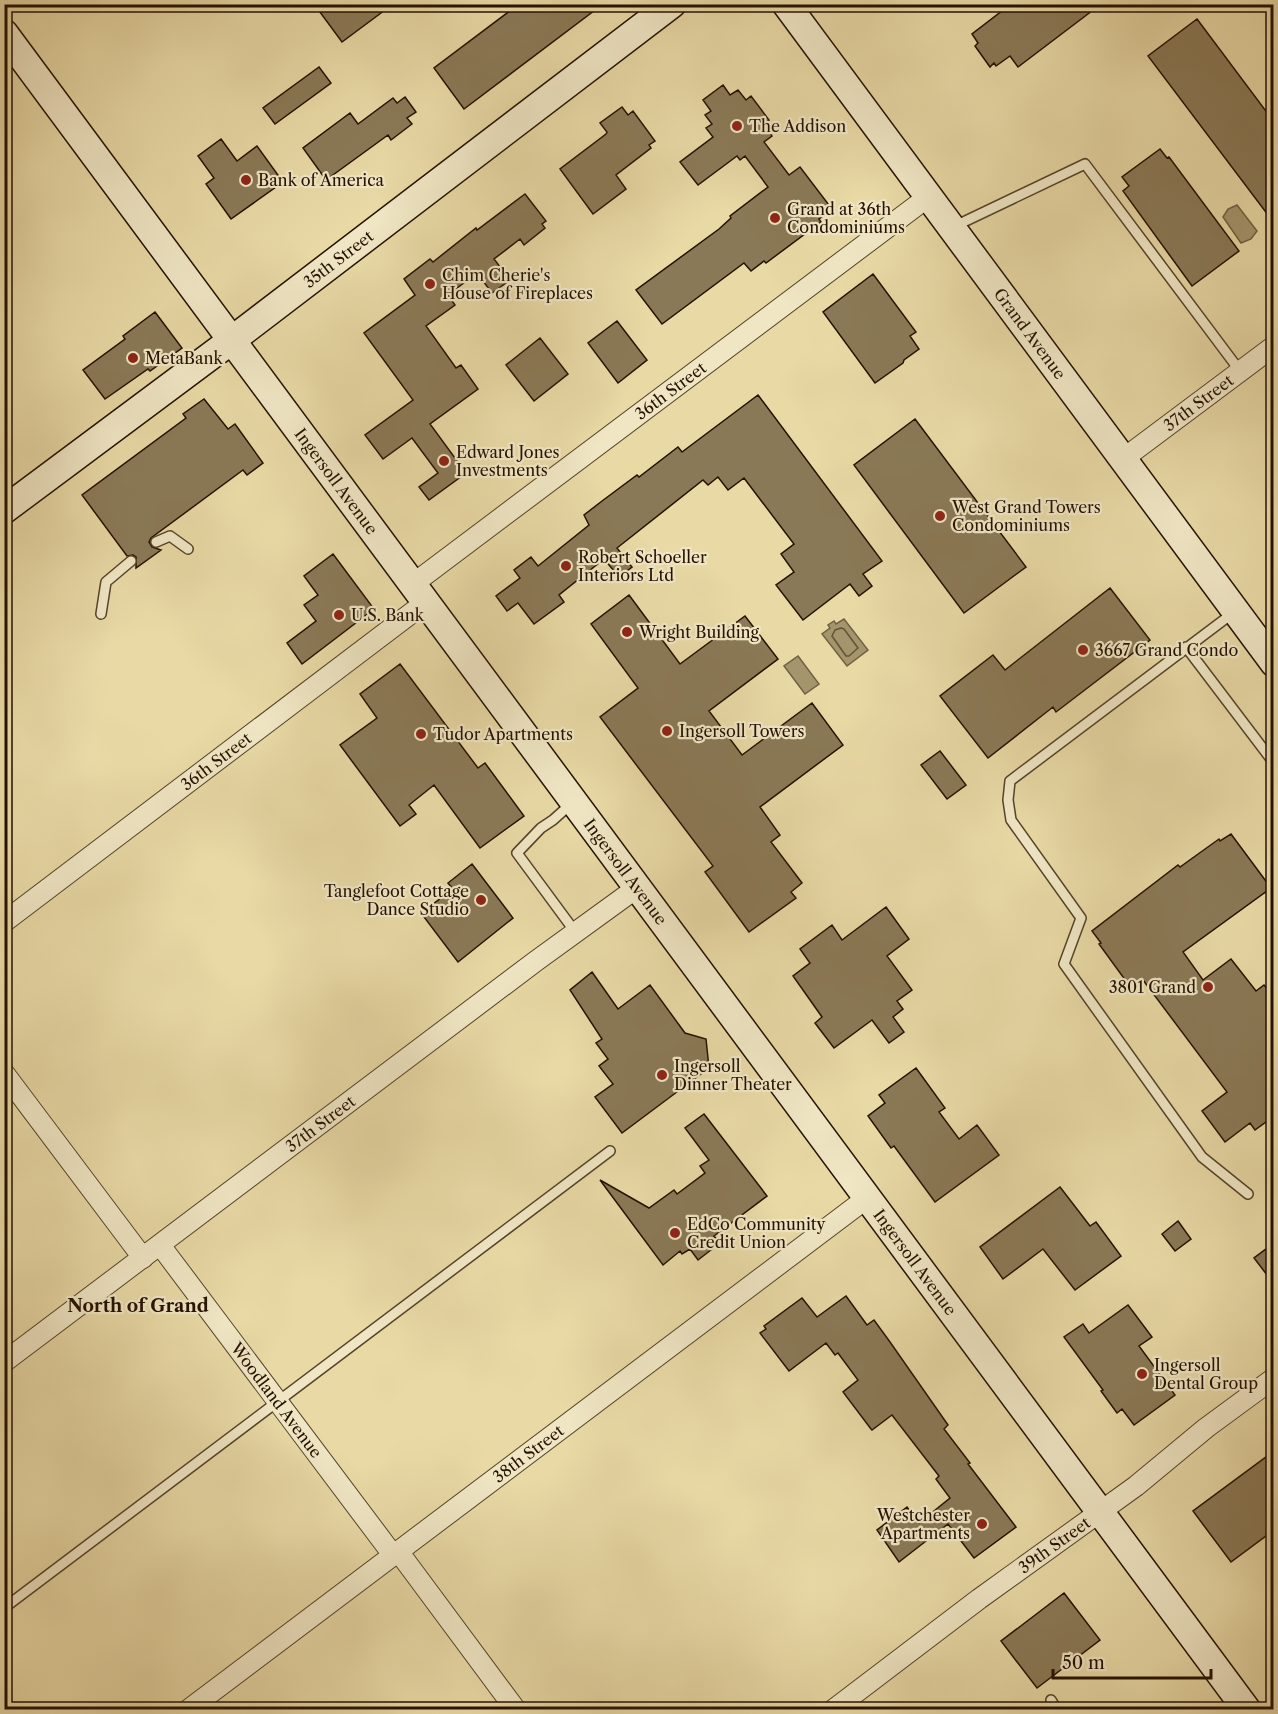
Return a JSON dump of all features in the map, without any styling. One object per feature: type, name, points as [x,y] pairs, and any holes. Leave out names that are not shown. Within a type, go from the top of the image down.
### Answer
[{"type":"main road","name":"35th Street","points":[[4,510],[232,340],[672,4]]},
{"type":"main road","name":"Grand Avenue","points":[[786,4],[1274,663]]},
{"type":"main road","name":"Ingersoll Avenue","points":[[4,33],[1247,1710]]},
{"type":"street","name":"36th Street","points":[[4,922],[419,593],[928,197]]},
{"type":"street","name":"37th Street","points":[[1123,459],[1274,346]]},
{"type":"street","name":"37th Street","points":[[4,1362],[638,887]]},
{"type":"street","points":[[4,1073],[143,1258]]},
{"type":"street","name":"38th Street","points":[[188,1710],[867,1198]]},
{"type":"street","name":"Woodland Avenue","points":[[160,1245],[516,1710]]},
{"type":"street","name":"39th Street","points":[[833,1710],[979,1599],[1101,1513],[1274,1378]]},
{"type":"lane","points":[[951,228],[1085,164],[1240,371]]},
{"type":"lane","points":[[156,542],[170,536],[188,549]]},
{"type":"lane","points":[[101,614],[106,582],[131,561]]},
{"type":"lane","points":[[1235,611],[1010,781],[1008,800],[1011,820],[1081,918],[1064,964],[1202,1157],[1248,1194]]},
{"type":"lane","points":[[1186,647],[1274,763]]},
{"type":"lane","points":[[574,801],[541,828],[517,853],[576,933]]},
{"type":"lane","points":[[4,1608],[610,1151]]},
{"type":"lane","points":[[1051,1700],[1058,1710]]},
{"type":"water","points":[[1237,205],[1257,231],[1251,239],[1241,243],[1223,217],[1228,209]]},
{"type":"water","points":[[844,619],[868,650],[847,666],[822,634],[830,628],[828,625],[834,621],[836,624]]},
{"type":"water","points":[[798,656],[819,684],[805,694],[784,666]]},
{"type":"building","points":[[314,4],[393,4],[342,42]]},
{"type":"building","points":[[519,4],[603,4],[464,109],[434,68]]},
{"type":"building","points":[[1011,4],[1101,4],[1018,67],[1010,56],[996,66],[994,63],[990,67],[975,46],[978,43],[972,34]]},
{"type":"building","points":[[1197,19],[1274,122],[1274,223],[1148,56]]},
{"type":"building","points":[[319,67],[331,83],[275,124],[263,108]]},
{"type":"building","points":[[723,85],[730,95],[738,90],[746,100],[751,96],[769,120],[764,124],[772,136],[764,142],[789,175],[800,167],[832,209],[819,219],[821,222],[766,263],[764,261],[751,271],[744,263],[662,324],[636,290],[719,229],[731,218],[730,216],[768,187],[745,156],[740,160],[737,156],[698,185],[680,162],[713,137],[706,128],[712,124],[705,115],[711,111],[703,100]]},
{"type":"building","points":[[405,97],[416,112],[407,118],[412,124],[391,140],[388,135],[326,180],[303,148],[350,113],[358,124],[393,98],[397,103]]},
{"type":"building","points":[[622,107],[628,115],[633,111],[655,141],[649,145],[651,148],[616,175],[626,189],[593,214],[560,169],[606,134],[607,132],[600,123]]},
{"type":"building","name":"Bank of America","points":[[221,139],[237,161],[257,146],[283,182],[231,219],[206,184],[214,178],[198,156]]},
{"type":"building","points":[[1160,149],[1167,158],[1169,157],[1239,251],[1192,286],[1123,191],[1129,186],[1122,177]]},
{"type":"building","points":[[525,194],[546,221],[542,224],[545,228],[524,245],[520,239],[494,259],[510,280],[492,293],[477,273],[448,295],[455,305],[426,326],[456,368],[461,365],[478,389],[430,424],[466,473],[429,500],[419,487],[438,473],[412,438],[383,459],[365,435],[413,400],[364,333],[415,295],[404,279],[430,259],[433,262]]},
{"type":"building","points":[[873,274],[916,332],[910,336],[919,349],[875,383],[823,312]]},
{"type":"building","name":"MetaBank","points":[[155,312],[182,348],[105,399],[83,370],[125,339],[123,336]]},
{"type":"building","points":[[617,321],[647,360],[618,383],[588,343]]},
{"type":"building","points":[[540,338],[568,374],[534,401],[506,365]]},
{"type":"building","points":[[758,395],[882,561],[863,574],[872,586],[859,596],[850,584],[803,620],[776,585],[794,572],[781,554],[794,544],[744,478],[728,490],[718,477],[708,485],[703,480],[617,548],[632,567],[619,577],[604,559],[559,595],[564,602],[534,624],[518,603],[507,611],[496,596],[520,578],[514,570],[531,557],[538,566],[589,525],[584,515],[602,501],[637,475],[639,477],[678,447],[682,452]]},
{"type":"building","points":[[204,399],[228,429],[235,424],[263,463],[247,475],[243,470],[151,538],[149,542],[152,547],[161,550],[136,568],[136,557],[127,556],[82,495],[186,418],[183,414]]},
{"type":"building","name":"West Grand Towers Condominiums","points":[[915,419],[1026,567],[964,613],[854,465]]},
{"type":"building","name":"U.S. Bank","points":[[333,554],[374,609],[302,664],[287,643],[316,621],[304,605],[318,595],[304,576]]},
{"type":"building","points":[[1110,588],[1150,640],[1056,712],[1053,707],[988,758],[940,696],[993,655],[1005,670]]},
{"type":"building","name":"Ingersoll Towers","points":[[629,595],[680,664],[745,616],[778,659],[709,711],[742,755],[812,703],[843,745],[760,807],[780,835],[771,842],[802,883],[791,892],[796,898],[749,932],[705,872],[713,866],[600,717],[638,688],[591,624]]},
{"type":"building","points":[[400,664],[478,768],[485,763],[524,816],[480,848],[434,785],[409,805],[416,814],[400,826],[340,745],[377,718],[360,694]]},
{"type":"building","points":[[940,751],[966,785],[947,799],[921,765]]},
{"type":"building","name":"3801 Grand","points":[[1231,834],[1271,888],[1183,952],[1203,980],[1231,959],[1256,991],[1264,985],[1274,997],[1274,1116],[1255,1130],[1250,1123],[1225,1142],[1202,1111],[1227,1092],[1143,980],[1131,988],[1092,931],[1178,865],[1180,867],[1219,839],[1220,841]]},
{"type":"building","points":[[472,864],[513,918],[458,962],[421,913],[453,889],[448,883]]},
{"type":"building","points":[[886,907],[909,939],[887,956],[912,990],[897,1001],[903,1009],[893,1017],[904,1032],[889,1043],[872,1020],[834,1048],[815,1023],[822,1017],[793,976],[810,963],[800,949],[832,925],[842,940]]},
{"type":"building","points":[[592,972],[618,1009],[650,985],[685,1033],[706,1039],[709,1068],[622,1133],[595,1097],[613,1084],[599,1066],[608,1059],[596,1043],[602,1039],[570,990]]},
{"type":"building","points":[[916,1068],[945,1108],[939,1112],[959,1139],[977,1125],[999,1155],[935,1202],[894,1146],[891,1148],[868,1116],[885,1103],[879,1095]]},
{"type":"building","points":[[704,1114],[767,1196],[714,1236],[720,1243],[698,1260],[690,1249],[682,1254],[680,1251],[663,1265],[600,1180],[649,1208],[674,1190],[677,1194],[705,1173],[700,1166],[709,1160],[685,1128]]},
{"type":"building","points":[[1060,1187],[1090,1226],[1096,1222],[1121,1256],[1075,1290],[1043,1249],[1003,1279],[980,1247]]},
{"type":"building","points":[[1178,1221],[1191,1239],[1175,1251],[1162,1234]]},
{"type":"building","points":[[1274,1243],[1274,1284],[1254,1258]]},
{"type":"building","points":[[846,1296],[867,1325],[874,1320],[948,1425],[944,1429],[970,1463],[968,1464],[1016,1527],[974,1558],[948,1524],[899,1562],[877,1530],[907,1507],[919,1523],[950,1498],[936,1479],[939,1476],[892,1415],[871,1429],[843,1392],[858,1380],[838,1353],[835,1355],[826,1343],[789,1371],[760,1333],[766,1329],[764,1326],[802,1298],[817,1317]]},
{"type":"building","points":[[1128,1305],[1152,1337],[1139,1346],[1175,1395],[1134,1425],[1122,1409],[1117,1413],[1064,1337],[1083,1324],[1089,1333]]},
{"type":"building","points":[[1274,1451],[1274,1530],[1231,1562],[1193,1511]]},
{"type":"building","points":[[1064,1593],[1100,1640],[1037,1688],[1001,1641]]},
{"type":"place","name":"The Addison","points":[[737,126]]},
{"type":"place","name":"Bank of America","points":[[246,180]]},
{"type":"place","name":"Grand at 36th Condominiums","points":[[775,218]]},
{"type":"place","name":"Chim Cherie's House of Fireplaces","points":[[430,284]]},
{"type":"place","name":"MetaBank","points":[[133,358]]},
{"type":"place","name":"Edward Jones Investments","points":[[444,461]]},
{"type":"place","name":"West Grand Towers Condominiums","points":[[940,516]]},
{"type":"place","name":"Robert Schoeller Interiors Ltd","points":[[566,566]]},
{"type":"place","name":"U.S. Bank","points":[[339,615]]},
{"type":"place","name":"Wright Building","points":[[627,632]]},
{"type":"place","name":"3667 Grand Condo","points":[[1083,650]]},
{"type":"place","name":"Ingersoll Towers","points":[[667,731]]},
{"type":"place","name":"Tudor Apartments","points":[[421,734]]},
{"type":"place","name":"Tanglefoot Cottage Dance Studio","points":[[481,900]]},
{"type":"place","name":"3801 Grand","points":[[1208,987]]},
{"type":"place","name":"Ingersoll Dinner Theater","points":[[662,1075]]},
{"type":"place","name":"EdCo Community Credit Union","points":[[675,1233]]},
{"type":"place","name":"Ingersoll Dental Group","points":[[1142,1374]]},
{"type":"place","name":"Westchester Apartments","points":[[982,1524]]},
{"type":"district","name":"North of Grand","points":[[138,1306]]}]
